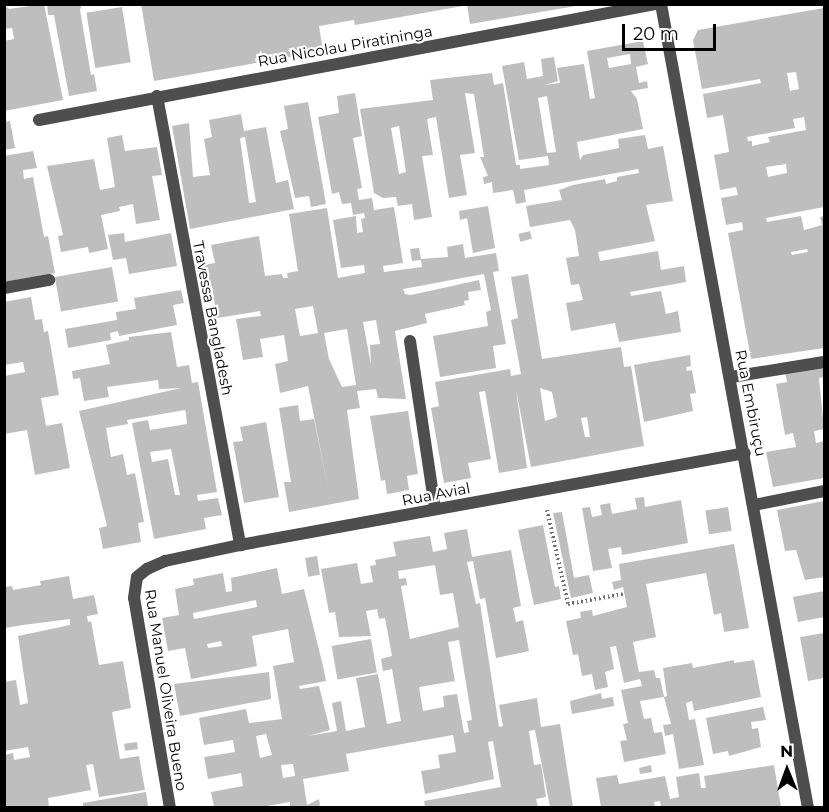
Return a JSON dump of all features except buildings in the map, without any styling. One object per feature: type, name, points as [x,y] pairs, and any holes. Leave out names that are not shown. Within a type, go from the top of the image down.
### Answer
[{"type":"street","name":"Rua Nicolau Piratininga","points":[[39,120],[157,96],[659,4]]},
{"type":"street","name":"Rua Embiruçu","points":[[659,4],[731,376],[808,807]]},
{"type":"street","name":"Travessa Bangladesh","points":[[157,96],[240,545]]},
{"type":"street","points":[[4,288],[49,280]]},
{"type":"street","points":[[410,341],[435,509]]},
{"type":"street","points":[[731,376],[825,362]]},
{"type":"street","name":"Rua Avial","points":[[137,577],[165,561],[240,545],[745,453]]},
{"type":"street","points":[[754,505],[825,491]]},
{"type":"street","name":"Rua Manuel Oliveira Bueno","points":[[137,577],[134,598],[170,807]]},
{"type":"path","points":[[542,489],[568,604],[623,594]]}]
